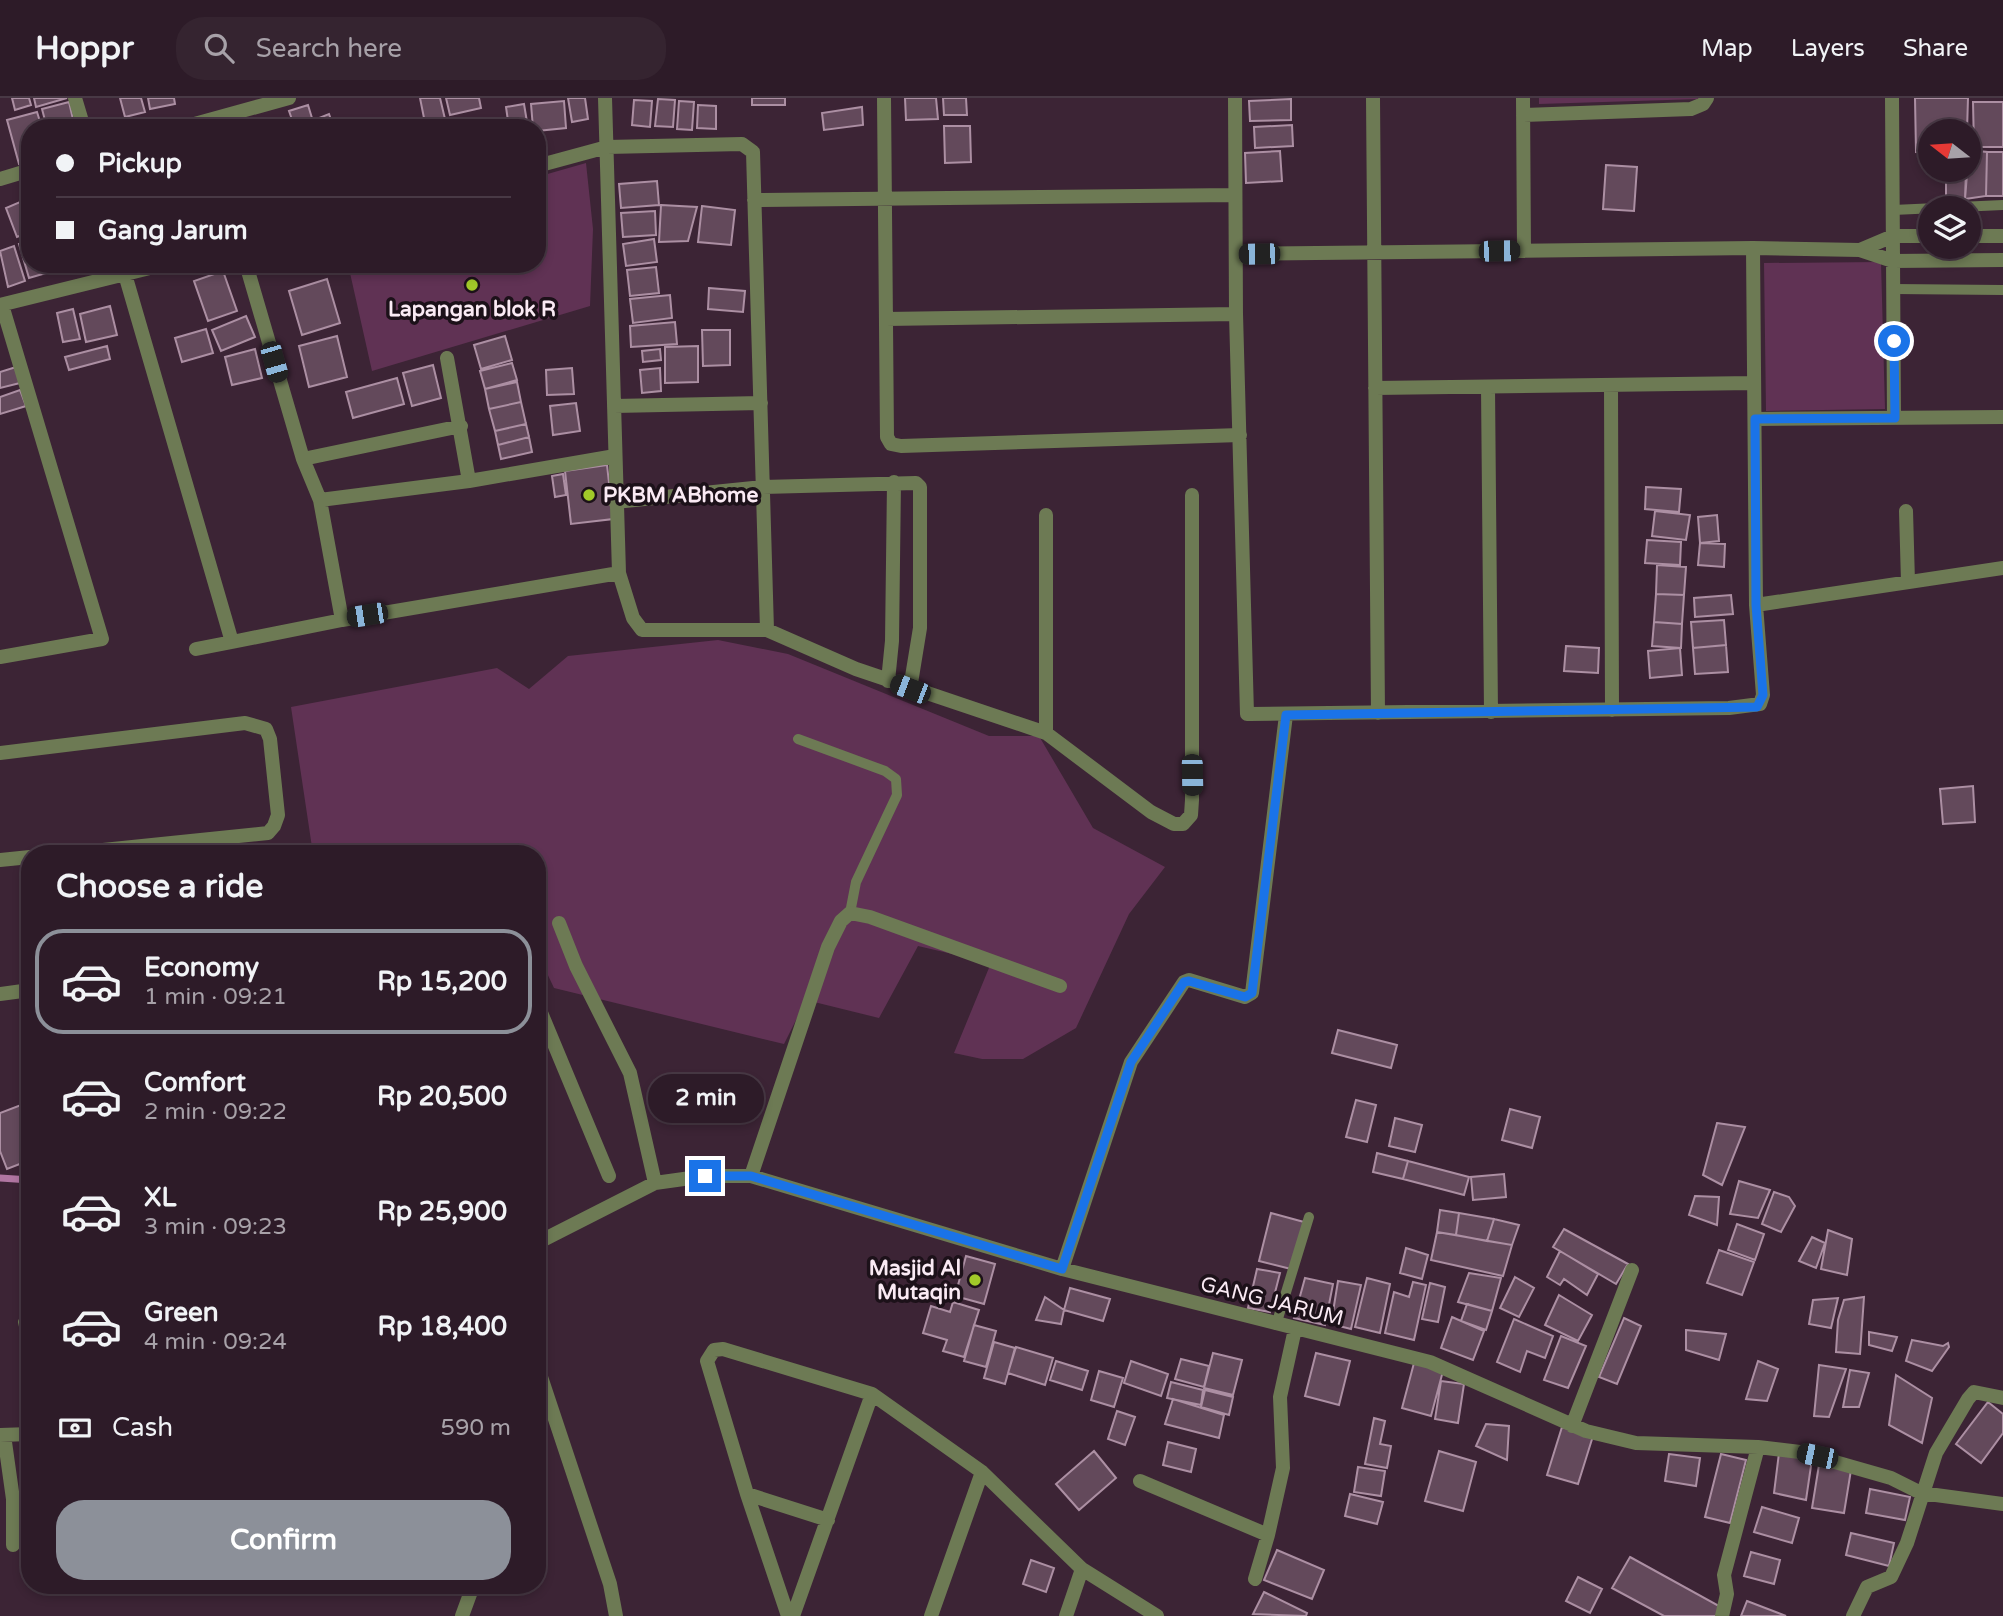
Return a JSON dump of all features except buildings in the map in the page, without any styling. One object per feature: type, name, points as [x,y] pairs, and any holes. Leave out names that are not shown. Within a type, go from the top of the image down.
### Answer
[{"type":"street","points":[[75,98],[81,119]]},
{"type":"street","points":[[213,119],[289,98]]},
{"type":"street","points":[[605,98],[619,573],[633,618],[642,629],[767,630],[888,681],[1046,733],[1162,820],[1174,824],[1188,820],[1192,800],[1192,495]]},
{"type":"street","points":[[884,98],[887,437],[891,444],[915,446],[1240,435]]},
{"type":"street","points":[[1235,98],[1236,314],[1247,713],[1286,715],[1757,707],[1763,695],[1756,605],[1753,248]]},
{"type":"street","points":[[1373,98],[1378,713]]},
{"type":"street","points":[[1523,98],[1524,251]]},
{"type":"street","points":[[1523,115],[1691,109],[1703,104],[1707,98]]},
{"type":"street","points":[[1892,98],[1895,418]]},
{"type":"street","points":[[546,164],[607,147],[742,144],[753,152],[767,630]]},
{"type":"street","points":[[0,179],[21,173]]},
{"type":"street","points":[[754,200],[1235,195]]},
{"type":"street","points":[[1860,250],[1893,236],[1918,236]]},
{"type":"street","points":[[1981,236],[2003,236]]},
{"type":"street","points":[[1236,254],[1753,248],[1860,250],[1893,261],[2003,261]]},
{"type":"street","points":[[0,657],[102,639],[1,305],[109,273]]},
{"type":"street","points":[[124,273],[232,642]]},
{"type":"street","points":[[249,273],[303,459],[320,500],[342,620]]},
{"type":"street","points":[[886,318],[1236,314]]},
{"type":"street","points":[[447,358],[469,481]]},
{"type":"street","points":[[1375,388],[1611,387],[1755,383]]},
{"type":"street","points":[[1611,387],[1612,710]]},
{"type":"street","points":[[1488,388],[1491,712]]},
{"type":"street","points":[[614,406],[761,403]]},
{"type":"street","points":[[1755,419],[2003,417]]},
{"type":"street","points":[[303,459],[461,426]]},
{"type":"street","points":[[320,500],[469,481],[615,456]]},
{"type":"street","points":[[888,681],[892,641],[894,482]]},
{"type":"street","points":[[615,502],[763,487],[913,482],[920,487],[920,628],[910,689]]},
{"type":"street","points":[[1906,511],[1908,582]]},
{"type":"street","points":[[1046,515],[1046,733]]},
{"type":"street","points":[[1756,605],[2003,568]]},
{"type":"street","points":[[197,649],[342,620],[619,573]]},
{"type":"street","points":[[1062,1269],[1131,1062],[1184,982],[1189,981],[1245,997],[1252,993],[1286,715]]},
{"type":"street","points":[[0,753],[245,723],[266,729],[270,739],[278,815],[268,833],[151,845]]},
{"type":"street","points":[[0,860],[21,858]]},
{"type":"street","points":[[751,1176],[828,947],[841,922],[850,913],[870,917],[1060,986]]},
{"type":"street","points":[[559,923],[576,966],[630,1073],[655,1183]]},
{"type":"street","points":[[0,994],[21,991]]},
{"type":"street","points":[[546,1025],[609,1176]]},
{"type":"street","name":"GANG JARUM","points":[[546,1238],[655,1183],[705,1176],[751,1176],[1062,1269],[1430,1362],[1573,1426],[1636,1443],[1758,1447],[1835,1460],[1891,1478],[1921,1493],[2003,1504]]},
{"type":"street","points":[[1573,1426],[1632,1270]]},
{"type":"street","points":[[1255,1579],[1283,1468],[1280,1397],[1295,1329]]},
{"type":"street","points":[[791,1616],[747,1494],[707,1361],[714,1350],[723,1349],[872,1394],[982,1472],[1082,1569],[1157,1616]]},
{"type":"street","points":[[546,1392],[610,1584],[616,1616]]},
{"type":"street","points":[[1853,1616],[1867,1587],[1891,1577],[1907,1542],[1936,1453],[1974,1392],[2003,1398]]},
{"type":"street","points":[[791,1616],[872,1394]]},
{"type":"street","points":[[13,1545],[13,1499],[2,1435],[21,1434]]},
{"type":"street","points":[[1722,1616],[1727,1594],[1724,1575],[1758,1447]]},
{"type":"street","points":[[931,1616],[982,1472]]},
{"type":"street","points":[[1140,1481],[1268,1535]]},
{"type":"street","points":[[747,1494],[828,1520]]},
{"type":"street","points":[[1066,1616],[1082,1569]]},
{"type":"street","points":[[462,1616],[470,1594]]},
{"type":"lane","points":[[1893,210],[2003,205]]},
{"type":"lane","points":[[1893,289],[2003,290]]},
{"type":"lane","points":[[798,739],[885,771],[896,779],[897,794],[856,882],[850,913]]},
{"type":"lane","points":[[1276,1325],[1309,1217]]},
{"type":"shaded area","points":[[1539,98],[1700,98],[1700,99],[1539,104]]},
{"type":"shaded area","name":"Lapangan blok R","points":[[586,163],[593,229],[590,306],[372,371],[350,273],[546,273],[546,174]]},
{"type":"shaded area","points":[[1881,262],[1885,409],[1766,411],[1764,263]]},
{"type":"shaded area","points":[[718,640],[788,654],[989,736],[1039,736],[1093,828],[1165,867],[1129,914],[1076,1028],[1023,1059],[982,1059],[954,1053],[991,963],[918,946],[879,1018],[806,1000],[784,1044],[554,988],[546,971],[546,845],[312,845],[291,707],[497,668],[529,689],[568,656]]},
{"type":"waterway","points":[[0,1178],[21,1179]]},
{"type":"place","name":"Lapangan blok R","points":[[472,285]]},
{"type":"place","name":"PKBM ABhome","points":[[589,495]]},
{"type":"place","name":"Masjid Al Mutaqin","points":[[975,1280]]},
{"type":"route","points":[[705,1176],[751,1176],[1062,1269],[1131,1062],[1184,982],[1189,981],[1245,997],[1252,993],[1286,715],[1757,707],[1763,695],[1756,605],[1755,419],[1895,418],[1894,341]]}]
